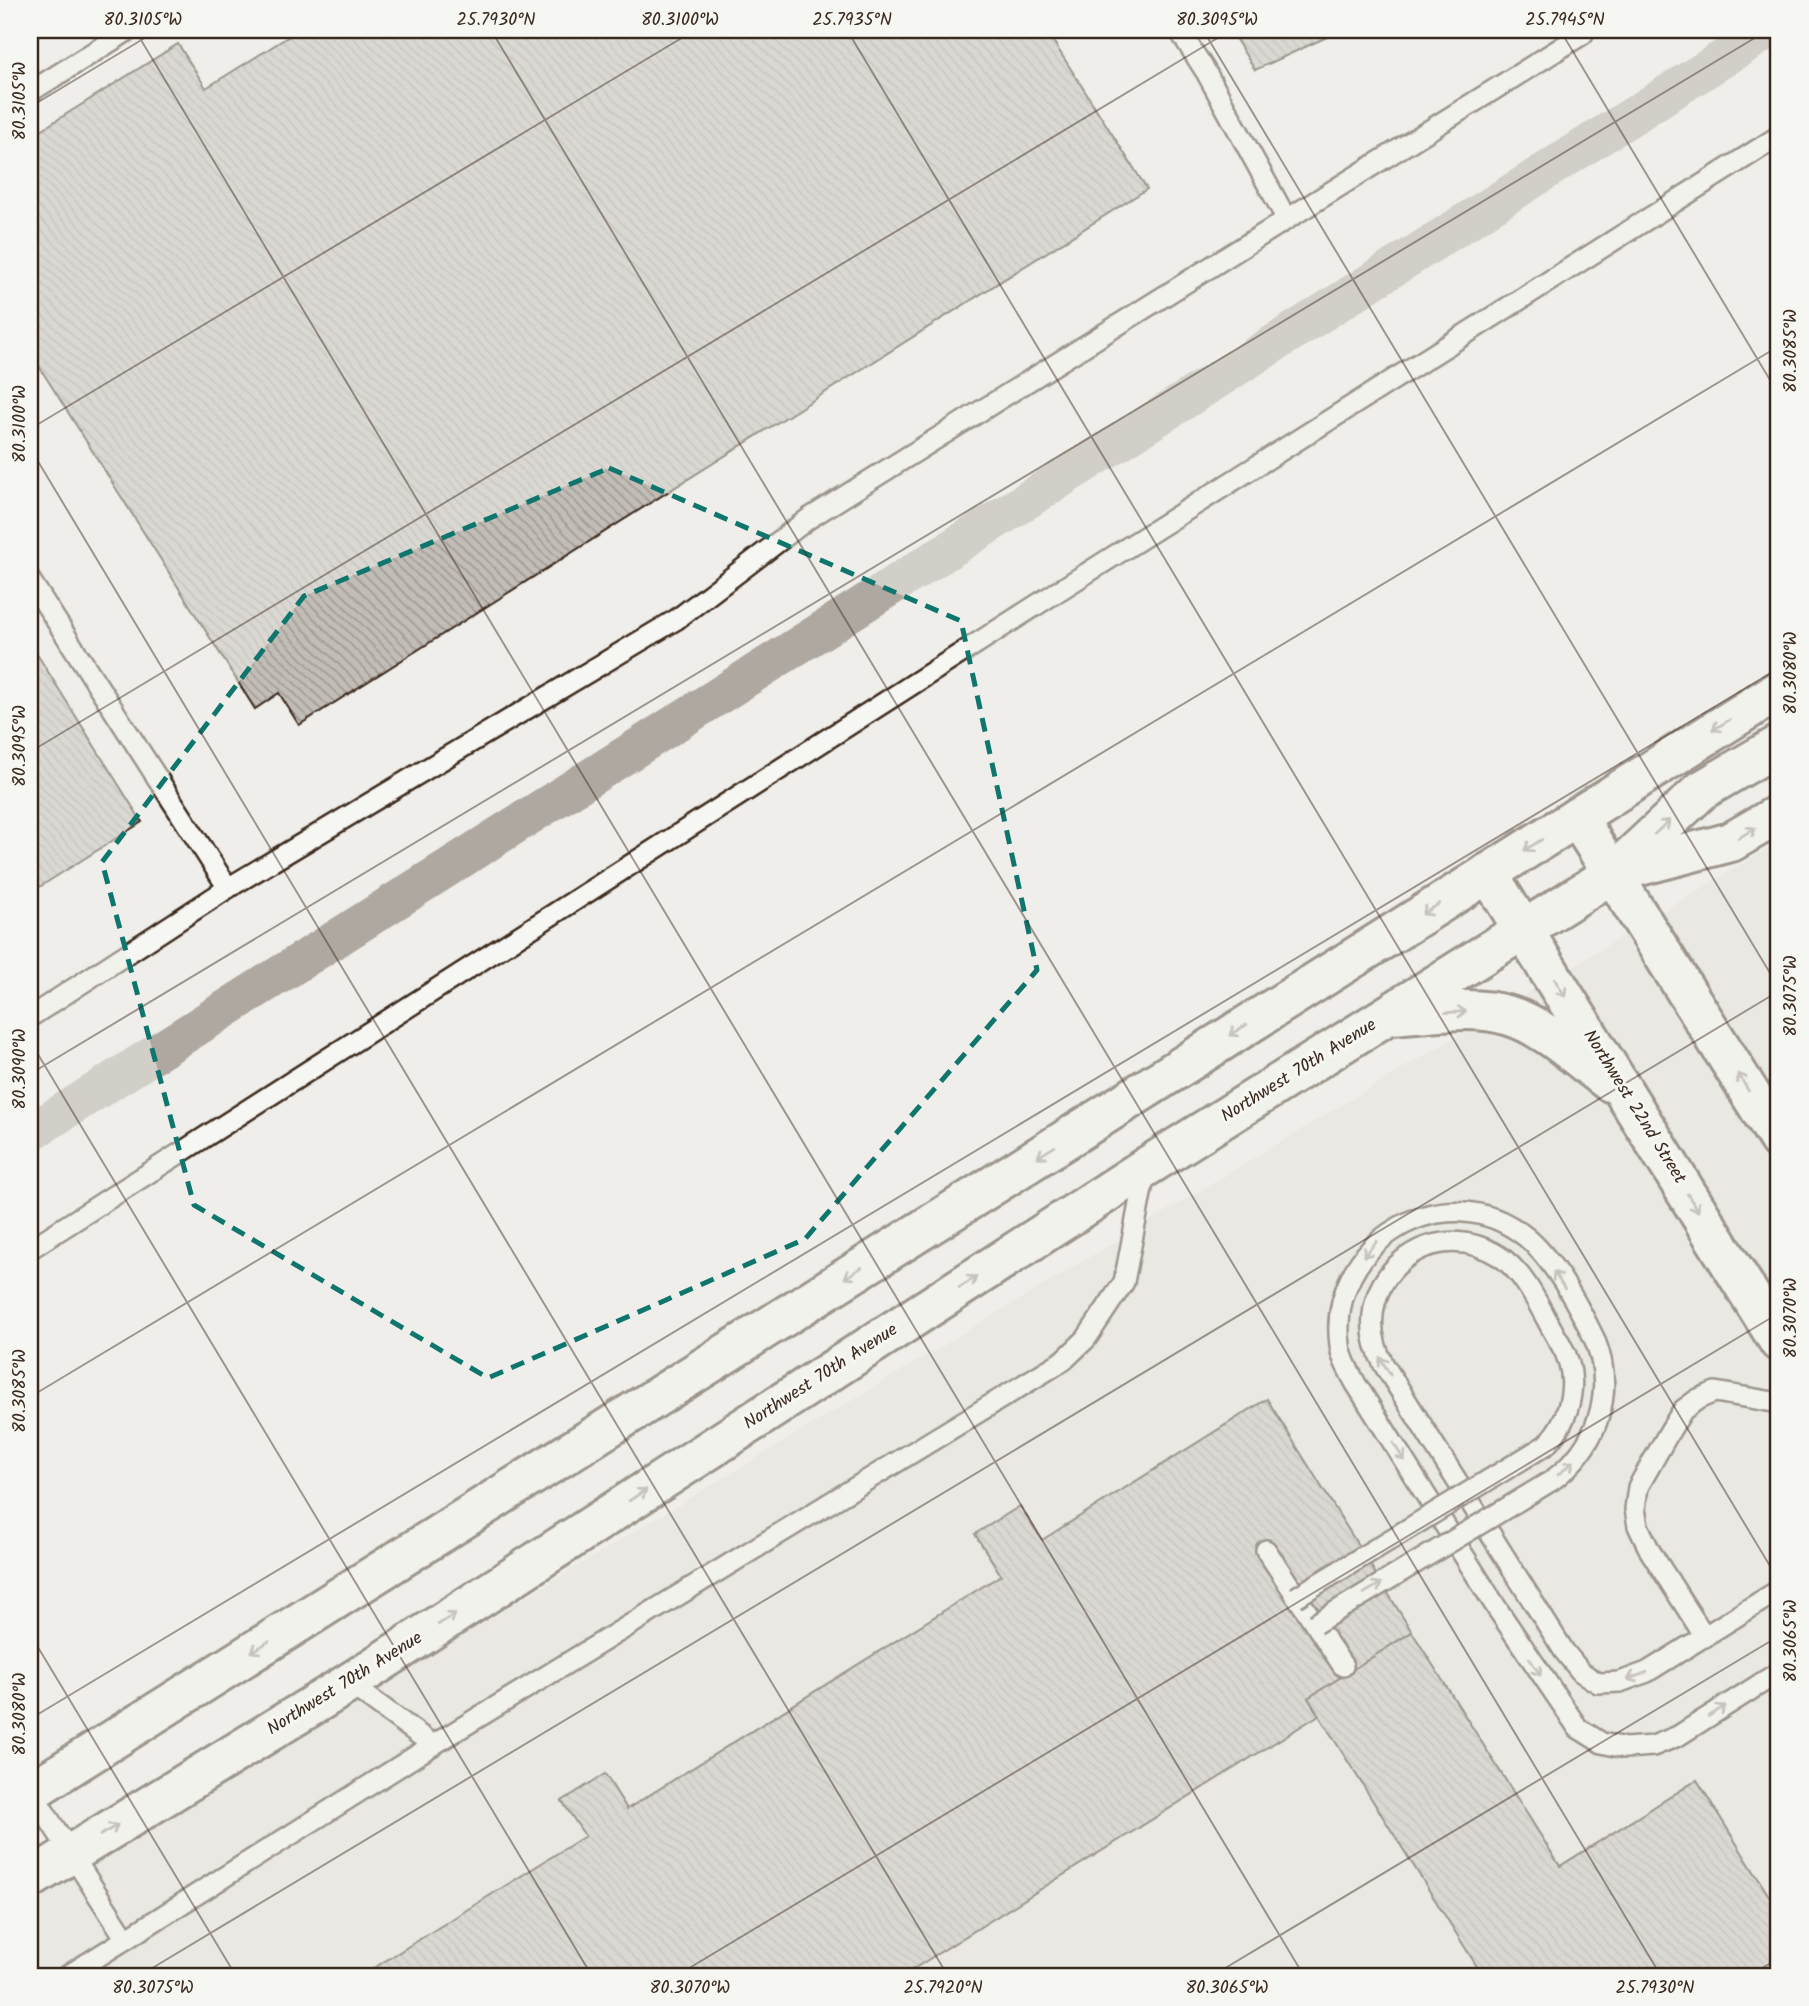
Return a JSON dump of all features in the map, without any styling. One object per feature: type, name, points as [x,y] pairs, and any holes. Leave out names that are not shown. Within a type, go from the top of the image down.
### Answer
[{"type":"main road","points":[[30,1791],[1779,690]]},
{"type":"main road","points":[[1612,874],[1702,790],[1779,745]]},
{"type":"main road","points":[[1612,874],[1731,842],[1779,814]]},
{"type":"main road","points":[[1577,817],[1779,1140]]},
{"type":"main road","name":"Northwest 22nd Street","points":[[1488,873],[1779,1342]]},
{"type":"main road","name":"Northwest 70th Avenue","points":[[30,1879],[349,1683],[1146,1167],[1612,874]]},
{"type":"main road","points":[[1388,1015],[1483,1010],[1511,1016],[1538,1029],[1626,1094]]},
{"type":"lane","points":[[30,92],[129,30]]},
{"type":"lane","points":[[1179,30],[1212,83],[1286,218]]},
{"type":"lane","points":[[30,1017],[229,888],[677,620],[808,519],[1585,30]]},
{"type":"lane","points":[[30,1249],[1060,590],[1779,136]]},
{"type":"lane","points":[[30,580],[229,888]]},
{"type":"lane","points":[[67,1976],[433,1745],[1064,1360],[1086,1339],[1124,1282],[1146,1167]]},
{"type":"lane","points":[[1315,1624],[1421,1559],[1445,1545],[1456,1538],[1539,1488],[1563,1472],[1583,1450],[1598,1421],[1603,1384],[1599,1350],[1588,1325],[1548,1262],[1526,1237],[1508,1225],[1472,1212],[1433,1213],[1407,1221],[1368,1249],[1347,1287],[1341,1306],[1340,1348],[1356,1384],[1398,1452],[1441,1520],[1448,1531],[1455,1542],[1462,1553],[1497,1610],[1578,1728],[1602,1743],[1625,1748],[1653,1746],[1678,1736],[1779,1672]]},
{"type":"lane","points":[[1296,1597],[1367,1554],[1463,1497],[1475,1490],[1534,1454],[1563,1424],[1571,1395],[1570,1362],[1521,1279],[1501,1257],[1487,1250],[1450,1243],[1408,1255],[1390,1272],[1374,1304],[1373,1339],[1384,1365],[1450,1472],[1458,1483],[1465,1495],[1473,1507],[1564,1651],[1581,1672],[1598,1683],[1620,1682],[1647,1672],[1779,1590]]},
{"type":"lane","points":[[1705,1637],[1650,1551],[1638,1526],[1635,1508],[1638,1487],[1677,1419],[1698,1399],[1715,1392],[1779,1403]]},
{"type":"lane","points":[[1266,1550],[1343,1666]]},
{"type":"lane","points":[[349,1683],[433,1745]]},
{"type":"lane","points":[[30,1791],[126,1939]]},
{"type":"highlighted area","points":[[609,468],[961,621],[1037,970],[805,1239],[488,1378],[194,1205],[102,862],[304,596]]},
{"type":"shaded area","points":[[1779,842],[1779,1976],[30,1976],[30,1896]]},
{"type":"building","points":[[299,30],[1046,30],[1147,189],[299,725],[279,693],[255,709],[30,352],[30,137],[178,44],[206,88]]},
{"type":"building","points":[[1230,30],[1342,30],[1255,70]]},
{"type":"building","points":[[30,643],[142,822],[30,893]]},
{"type":"building","points":[[1267,1399],[1412,1632],[1308,1698],[1319,1715],[902,1976],[361,1976],[585,1836],[562,1801],[605,1774],[627,1809],[1001,1575],[975,1534],[1020,1506],[1042,1540]]},
{"type":"building","points":[[1412,1632],[1560,1866],[1697,1780],[1779,1912],[1779,1976],[1483,1976],[1308,1698]]},
{"type":"waterway","points":[[30,1133],[1768,30]]}]
